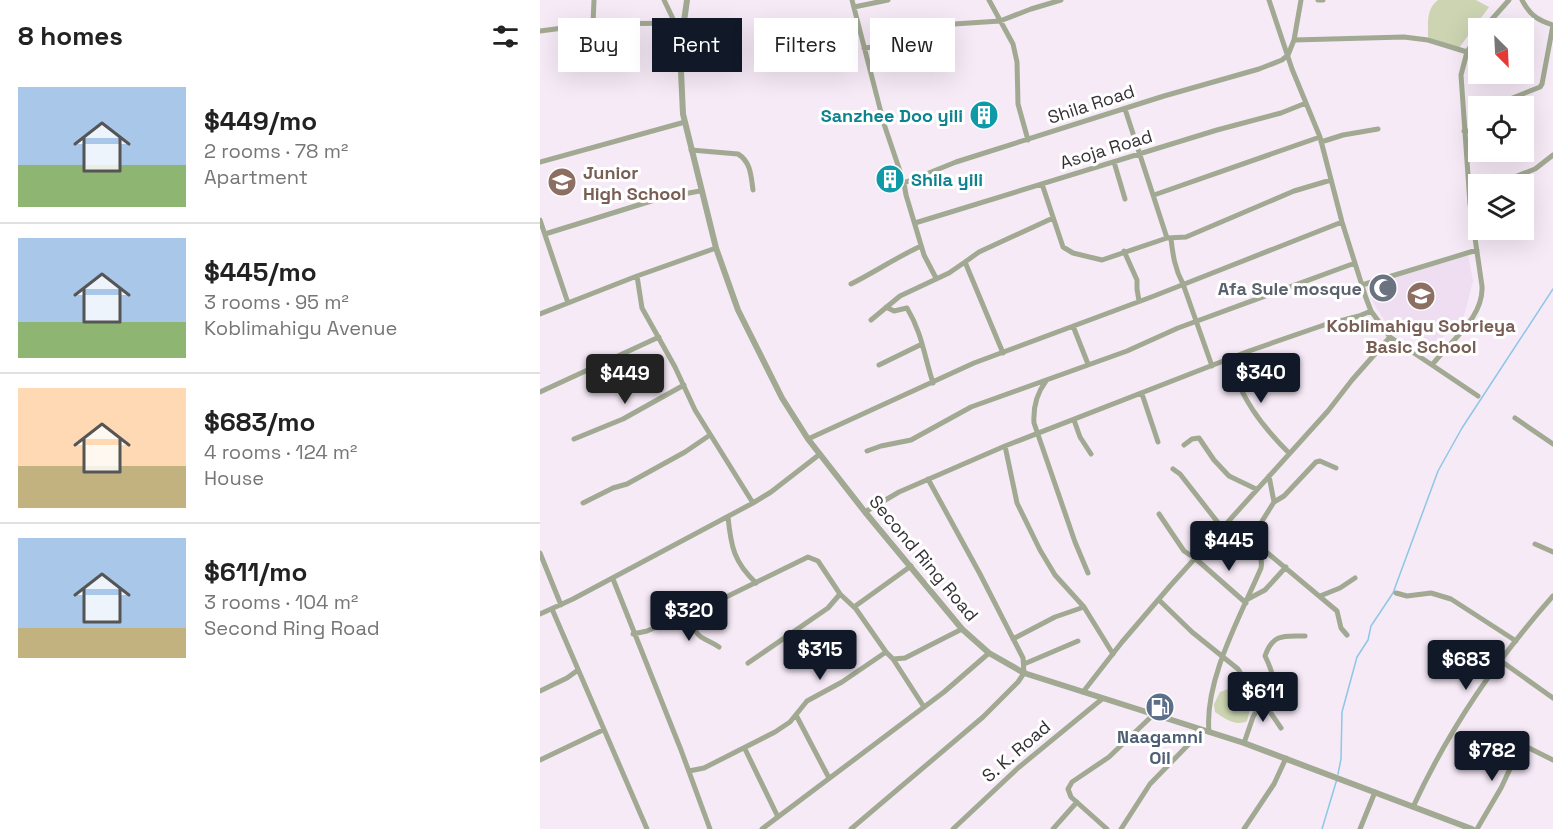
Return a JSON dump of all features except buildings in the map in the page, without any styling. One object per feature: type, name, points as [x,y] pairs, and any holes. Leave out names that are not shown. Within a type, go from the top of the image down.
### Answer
[{"type":"street","points":[[593,18],[594,0]]},
{"type":"street","points":[[664,0],[673,18]]},
{"type":"street","name":"Second Ring Road","points":[[684,18],[687,0]]},
{"type":"street","points":[[852,0],[884,124],[904,183],[921,246],[936,279]]},
{"type":"street","points":[[854,7],[888,0]]},
{"type":"street","points":[[989,0],[1013,44],[1016,56],[1018,104],[1028,140]]},
{"type":"street","points":[[864,48],[954,24],[1000,21],[1061,0]]},
{"type":"street","points":[[1269,0],[1320,140],[1342,222],[1371,310],[1390,338],[1478,396]]},
{"type":"street","points":[[1288,55],[1294,40],[1301,0]]},
{"type":"street","points":[[1318,0],[1323,0]]},
{"type":"street","points":[[1493,18],[1509,0]]},
{"type":"street","points":[[1518,96],[1540,87],[1542,84],[1553,25],[1536,20],[1522,0]]},
{"type":"street","points":[[540,31],[558,29]]},
{"type":"street","points":[[1294,40],[1404,37],[1428,40],[1467,52],[1461,75],[1468,179]]},
{"type":"street","name":"Shila Road","points":[[904,183],[956,162],[1259,69],[1282,60],[1288,55]]},
{"type":"street","name":"Second Ring Road","points":[[680,72],[682,105],[700,191],[716,248],[738,310],[751,338],[782,398],[808,439],[962,629],[989,653],[1024,673],[1085,689],[1102,699],[1244,743],[1472,829]]},
{"type":"street","name":"Asoja Road","points":[[915,223],[1281,113],[1306,103]]},
{"type":"street","points":[[1125,109],[1169,239],[1173,260],[1212,366]]},
{"type":"street","points":[[540,162],[685,122]]},
{"type":"street","points":[[1154,195],[1320,140],[1378,129]]},
{"type":"street","points":[[691,150],[738,154],[744,158],[750,168],[753,190]]},
{"type":"street","points":[[1522,174],[1535,169],[1553,155]]},
{"type":"street","points":[[1114,162],[1125,199]]},
{"type":"street","points":[[1042,184],[1061,244],[1066,250],[1102,260],[1169,239],[1185,237],[1294,191],[1331,180]]},
{"type":"street","points":[[545,234],[661,198],[700,191]]},
{"type":"street","points":[[871,320],[908,291],[949,273],[979,252],[1053,218]]},
{"type":"street","points":[[540,220],[568,303]]},
{"type":"street","points":[[808,439],[974,363],[1342,222]]},
{"type":"street","points":[[1432,365],[1479,307],[1482,286],[1476,240]]},
{"type":"street","points":[[851,284],[921,246]]},
{"type":"street","points":[[540,314],[716,248]]},
{"type":"street","points":[[1362,285],[1477,250]]},
{"type":"street","points":[[1124,252],[1137,280],[1139,301]]},
{"type":"street","points":[[965,262],[1003,353]]},
{"type":"street","points":[[867,451],[920,436],[971,407],[1127,351],[1196,322],[1355,263]]},
{"type":"street","points":[[637,276],[642,308],[695,410],[753,503]]},
{"type":"street","points":[[886,307],[894,311],[907,308],[917,324],[933,382]]},
{"type":"street","points":[[865,512],[899,492],[1005,446],[1227,360],[1371,310]]},
{"type":"street","points":[[1073,326],[1088,364]]},
{"type":"street","points":[[540,392],[658,337]]},
{"type":"street","points":[[1085,689],[1159,600],[1390,338]]},
{"type":"street","points":[[879,365],[922,344]]},
{"type":"street","points":[[1227,360],[1242,394],[1256,417],[1289,453]]},
{"type":"street","points":[[1047,380],[1038,392],[1033,414],[1037,434],[1088,573]]},
{"type":"street","points":[[574,439],[624,419],[684,385]]},
{"type":"street","points":[[1142,394],[1158,442]]},
{"type":"street","points":[[1515,418],[1553,444]]},
{"type":"street","points":[[1074,420],[1080,438],[1091,454]]},
{"type":"street","points":[[584,503],[613,488],[627,484],[685,452],[710,435]]},
{"type":"street","points":[[1184,445],[1192,439],[1199,438],[1214,460],[1229,476],[1256,489]]},
{"type":"street","points":[[1005,446],[1017,503],[1051,569],[1084,607],[1113,654]]},
{"type":"street","points":[[540,614],[613,579],[753,503],[820,454]]},
{"type":"street","points":[[1209,732],[1211,696],[1222,656],[1263,562],[1253,539],[1254,534],[1274,502],[1284,496],[1316,462],[1320,461],[1336,468]]},
{"type":"street","points":[[1173,469],[1223,528]]},
{"type":"street","points":[[1269,476],[1274,502]]},
{"type":"street","points":[[851,829],[983,717],[1024,673],[1024,664],[1013,639],[928,479]]},
{"type":"street","points":[[1159,514],[1178,545],[1247,601]]},
{"type":"street","points":[[728,517],[738,561],[742,570],[756,583]]},
{"type":"street","points":[[1256,543],[1337,611],[1341,628],[1347,635]]},
{"type":"street","points":[[1535,544],[1553,552]]},
{"type":"street","points":[[540,553],[561,605]]},
{"type":"street","points":[[633,634],[647,631],[686,614],[808,557],[818,561],[840,594],[854,607],[893,659],[924,707]]},
{"type":"street","points":[[854,607],[910,566]]},
{"type":"street","points":[[1247,601],[1265,590],[1286,567]]},
{"type":"street","points":[[1320,596],[1340,588],[1355,578]]},
{"type":"street","points":[[613,579],[710,829]]},
{"type":"street","points":[[1396,593],[1407,596],[1431,593],[1443,596],[1516,640]]},
{"type":"street","points":[[748,663],[828,608],[840,594]]},
{"type":"street","points":[[1413,807],[1442,748],[1516,640],[1553,596]]},
{"type":"street","points":[[1159,600],[1192,632],[1244,676],[1281,728]]},
{"type":"street","points":[[1013,639],[1055,617],[1084,607]]},
{"type":"street","points":[[552,609],[648,829]]},
{"type":"street","points":[[686,614],[697,634],[719,647]]},
{"type":"street","points":[[893,659],[904,658],[962,629]]},
{"type":"street","points":[[1244,743],[1253,717],[1272,693],[1273,673],[1265,656],[1268,645],[1276,638],[1284,636],[1305,636]]},
{"type":"street","points":[[1024,664],[1078,641]]},
{"type":"street","points":[[689,771],[704,768],[745,749],[783,727],[796,716],[807,701],[842,682],[886,652]]},
{"type":"street","points":[[762,829],[924,707],[989,653]]},
{"type":"street","points":[[1501,661],[1553,698]]},
{"type":"street","points":[[540,691],[578,670]]},
{"type":"street","name":"S. K. Road","points":[[953,829],[1018,768],[1102,699]]},
{"type":"street","points":[[1107,829],[1071,796],[1068,789],[1072,782],[1109,757],[1153,715]]},
{"type":"street","points":[[796,716],[829,778]]},
{"type":"street","points":[[1121,829],[1150,784],[1189,744],[1198,729]]},
{"type":"street","points":[[540,760],[603,730]]},
{"type":"street","points":[[1477,829],[1522,747],[1553,760]]},
{"type":"street","points":[[745,749],[778,817]]},
{"type":"street","points":[[1244,829],[1274,784],[1286,758]]},
{"type":"street","points":[[1360,829],[1375,792]]},
{"type":"street","points":[[1053,829],[1077,802]]},
{"type":"shaded area","name":"Koblimahigu Sobrieya Basic School","points":[[1468,255],[1473,281],[1464,316],[1451,326],[1452,329],[1443,337],[1427,347],[1409,334],[1405,334],[1395,319],[1386,322],[1366,287]]},
{"type":"green space","points":[[1438,0],[1476,0],[1489,7],[1481,18],[1468,18],[1468,36],[1459,48],[1428,37],[1428,22],[1434,4]]},
{"type":"green space","points":[[1231,688],[1243,688],[1248,696],[1250,708],[1247,721],[1243,723],[1226,719],[1215,712],[1214,704],[1220,692]]},
{"type":"waterway","points":[[1338,774],[1341,759],[1342,712],[1357,657],[1368,640],[1371,626],[1393,593],[1438,471],[1462,428],[1553,289]]},
{"type":"waterway","points":[[1322,829],[1337,779]]},
{"type":"place","name":"Sanzhee Doo yili","points":[[984,115]]},
{"type":"place","name":"Shila yili","points":[[890,179]]},
{"type":"place","name":"Junior High School","points":[[562,182]]},
{"type":"place","name":"Afa Sule mosque","points":[[1383,288]]},
{"type":"place","name":"Koblimahigu Sobrieya Basic School","points":[[1421,296]]},
{"type":"place","name":"Naagamni Oil","points":[[1160,707]]}]
